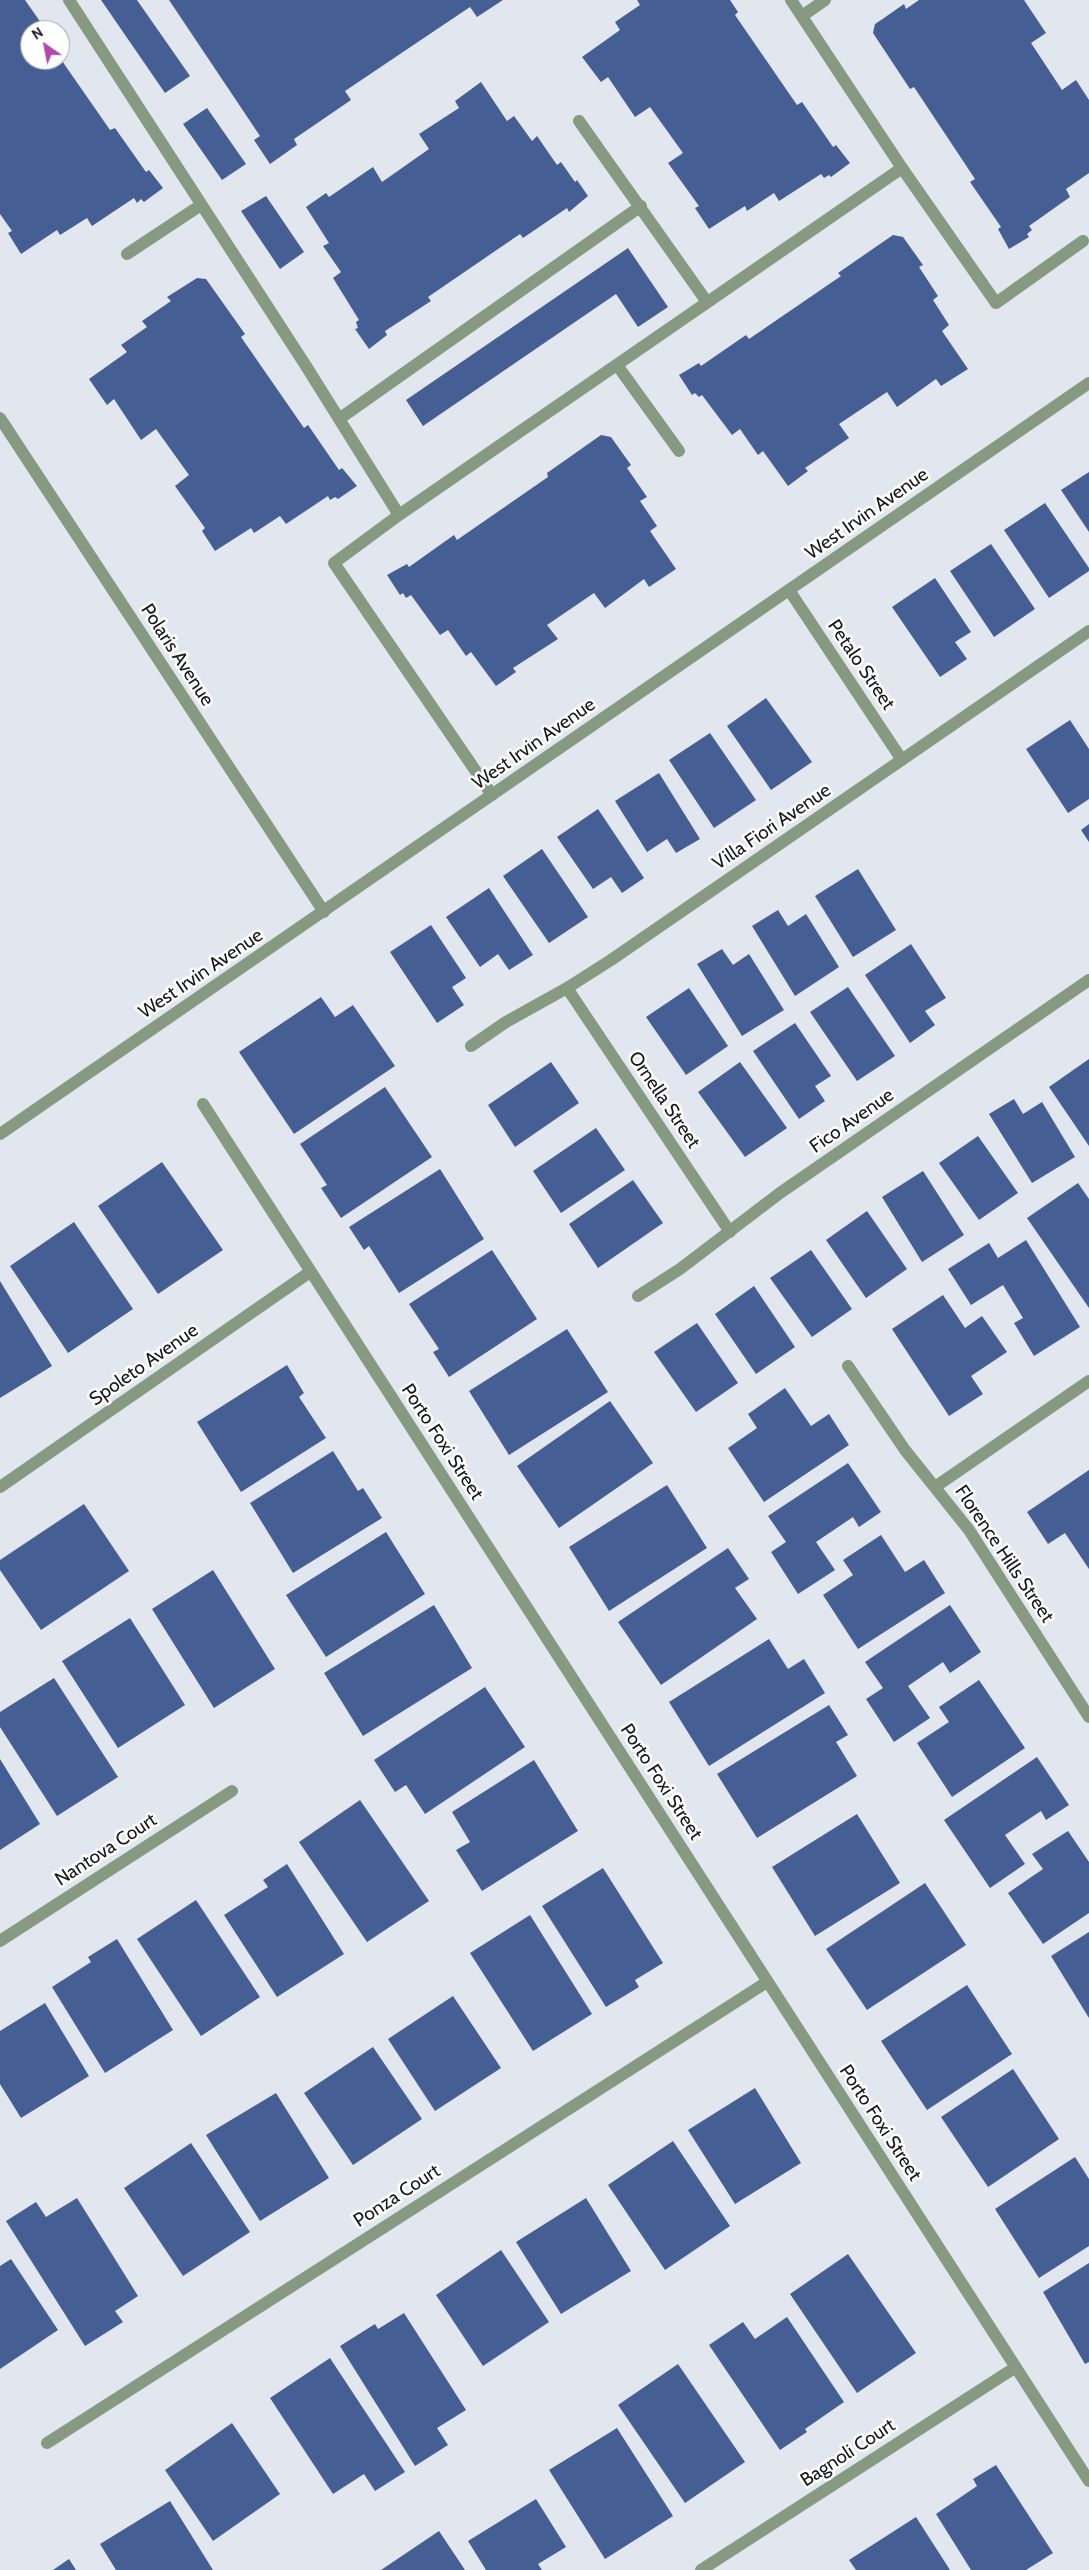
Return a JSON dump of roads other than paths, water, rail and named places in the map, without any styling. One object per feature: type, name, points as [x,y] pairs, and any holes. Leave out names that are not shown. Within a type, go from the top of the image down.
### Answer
[{"type":"street","points":[[69,0],[399,515]]},
{"type":"street","points":[[791,0],[902,168],[996,303],[1083,241]]},
{"type":"street","points":[[802,16],[825,0]]},
{"type":"street","points":[[579,121],[641,206],[707,302]]},
{"type":"street","points":[[492,795],[334,563],[399,515],[902,168]]},
{"type":"street","points":[[127,254],[201,205]]},
{"type":"street","points":[[339,419],[641,206]]},
{"type":"street","points":[[617,365],[678,451]]},
{"type":"street","name":"West Irvin Avenue","points":[[0,1134],[1089,383]]},
{"type":"street","name":"Polaris Avenue","points":[[0,418],[324,912]]},
{"type":"street","name":"Petalo Street","points":[[789,590],[902,760]]},
{"type":"street","name":"Villa Fiori Avenue","points":[[471,1046],[506,1022],[567,988],[1089,631]]},
{"type":"street","name":"Fico Avenue","points":[[638,1296],[680,1269],[780,1193],[1089,980]]},
{"type":"street","name":"Ornella Street","points":[[567,988],[730,1232]]},
{"type":"street","name":"Porto Foxi Street","points":[[203,1104],[1089,2481]]},
{"type":"street","name":"Spoleto Avenue","points":[[0,1487],[310,1272]]},
{"type":"street","name":"Florence Hills Street","points":[[848,1366],[905,1450],[969,1530],[1089,1717]]},
{"type":"street","points":[[934,1487],[1089,1380]]},
{"type":"street","name":"Nantova Court","points":[[0,1941],[232,1791]]},
{"type":"street","name":"Ponza Court","points":[[47,2443],[767,1982]]},
{"type":"street","name":"Bagnoli Court","points":[[701,2570],[1016,2367]]}]
